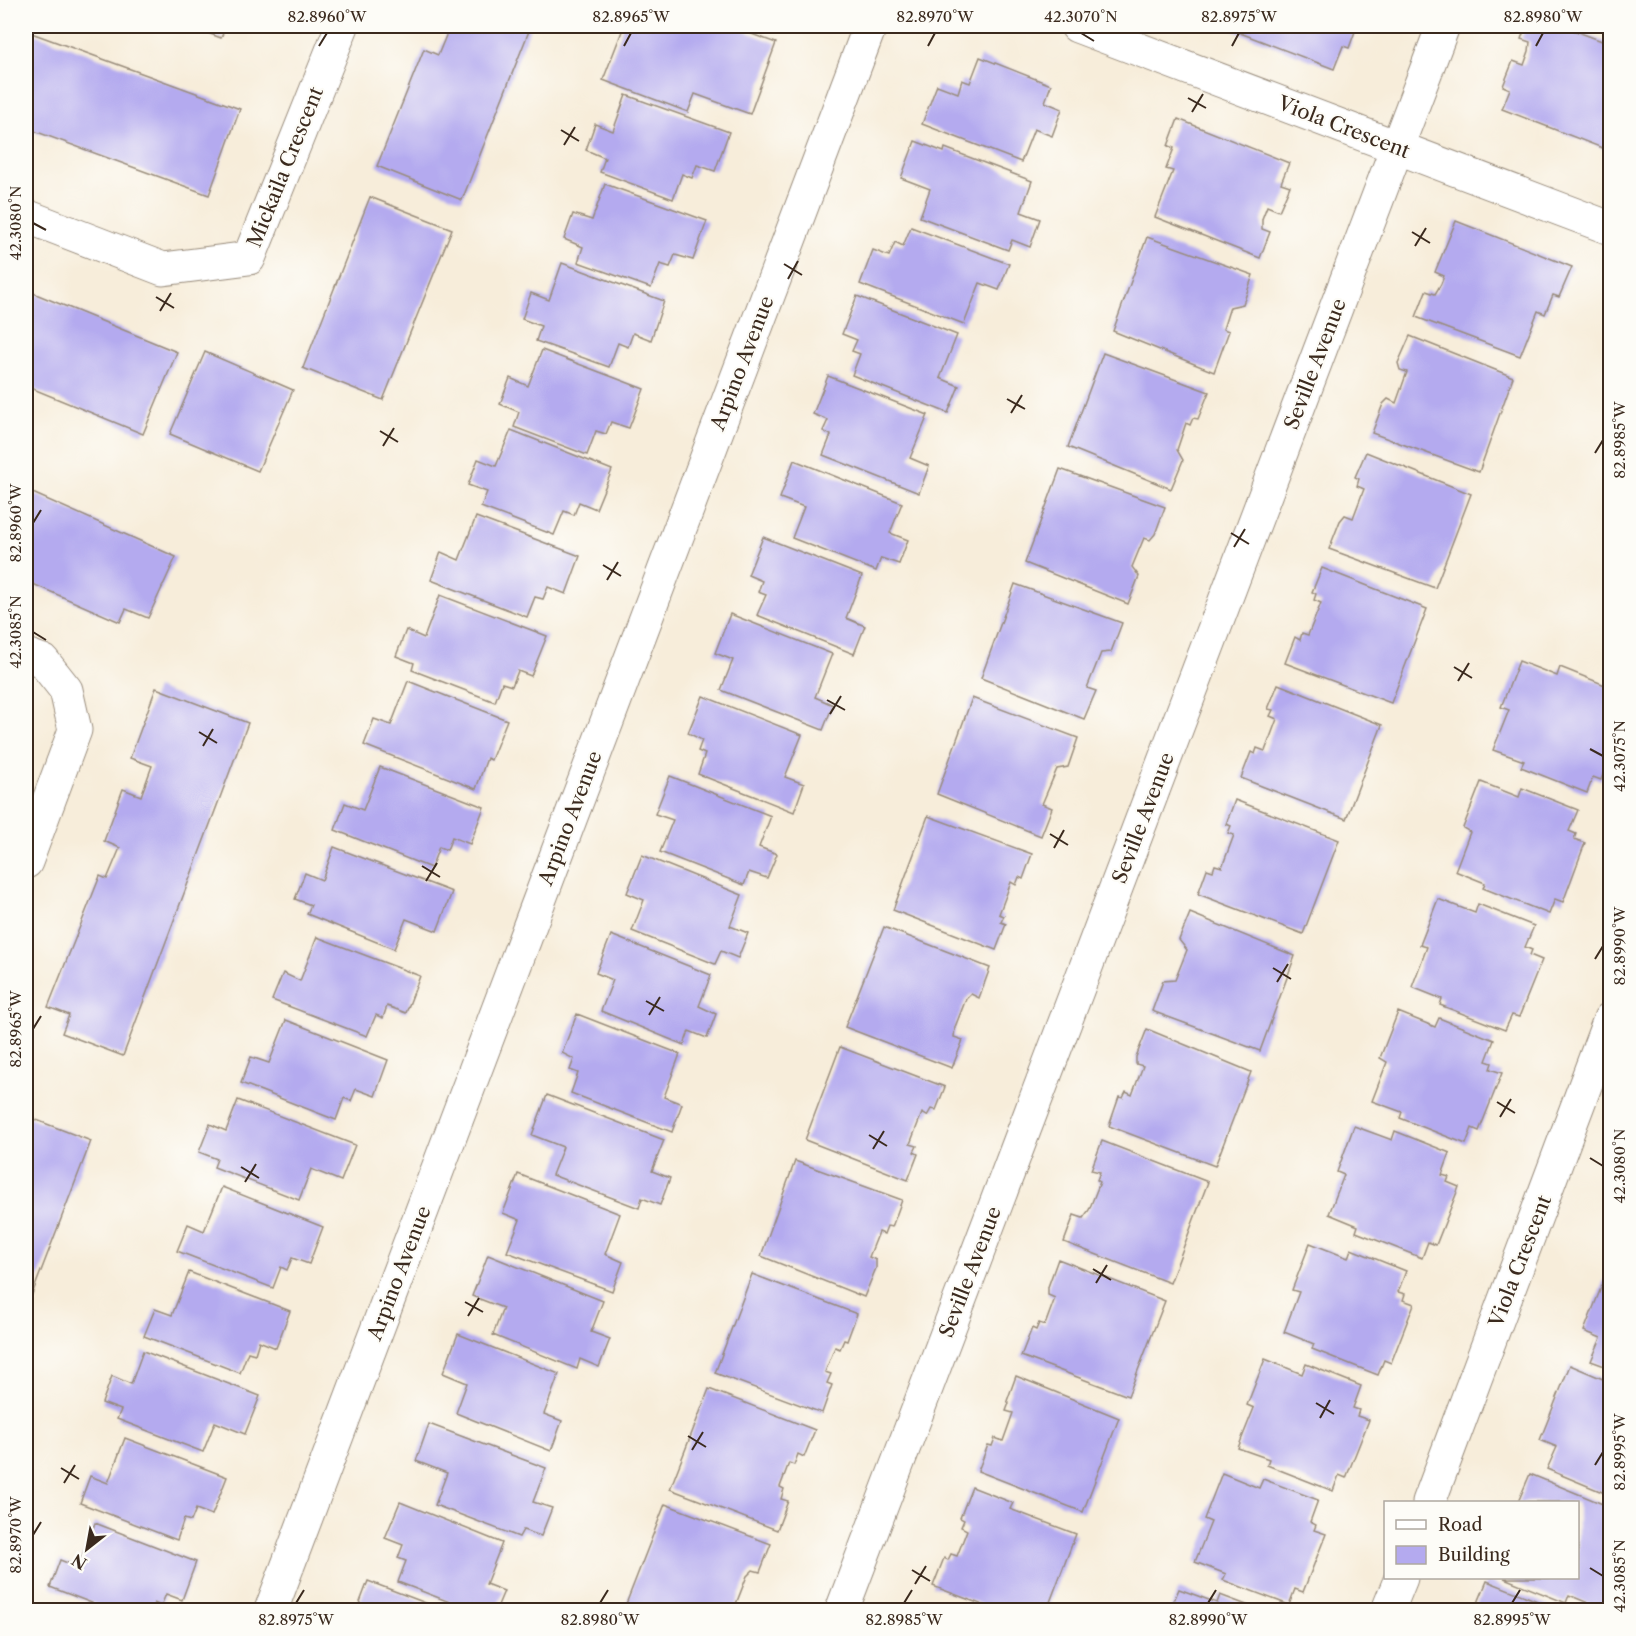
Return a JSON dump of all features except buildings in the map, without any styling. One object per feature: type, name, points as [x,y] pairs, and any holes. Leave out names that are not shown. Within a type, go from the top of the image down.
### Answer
[{"type":"street","name":"Mickaila Crescent","points":[[26,216],[163,270],[249,258],[342,26]]},
{"type":"street","name":"Arpino Avenue","points":[[271,1611],[870,26]]},
{"type":"street","name":"Viola Crescent","points":[[1077,26],[1611,228]]},
{"type":"street","name":"Seville Avenue","points":[[842,1611],[1443,26]]},
{"type":"street","points":[[26,655],[43,661],[66,690],[75,730],[26,862]]},
{"type":"street","name":"Viola Crescent","points":[[1430,1501],[1611,1019]]},
{"type":"street","points":[[1388,1611],[1401,1579]]}]
